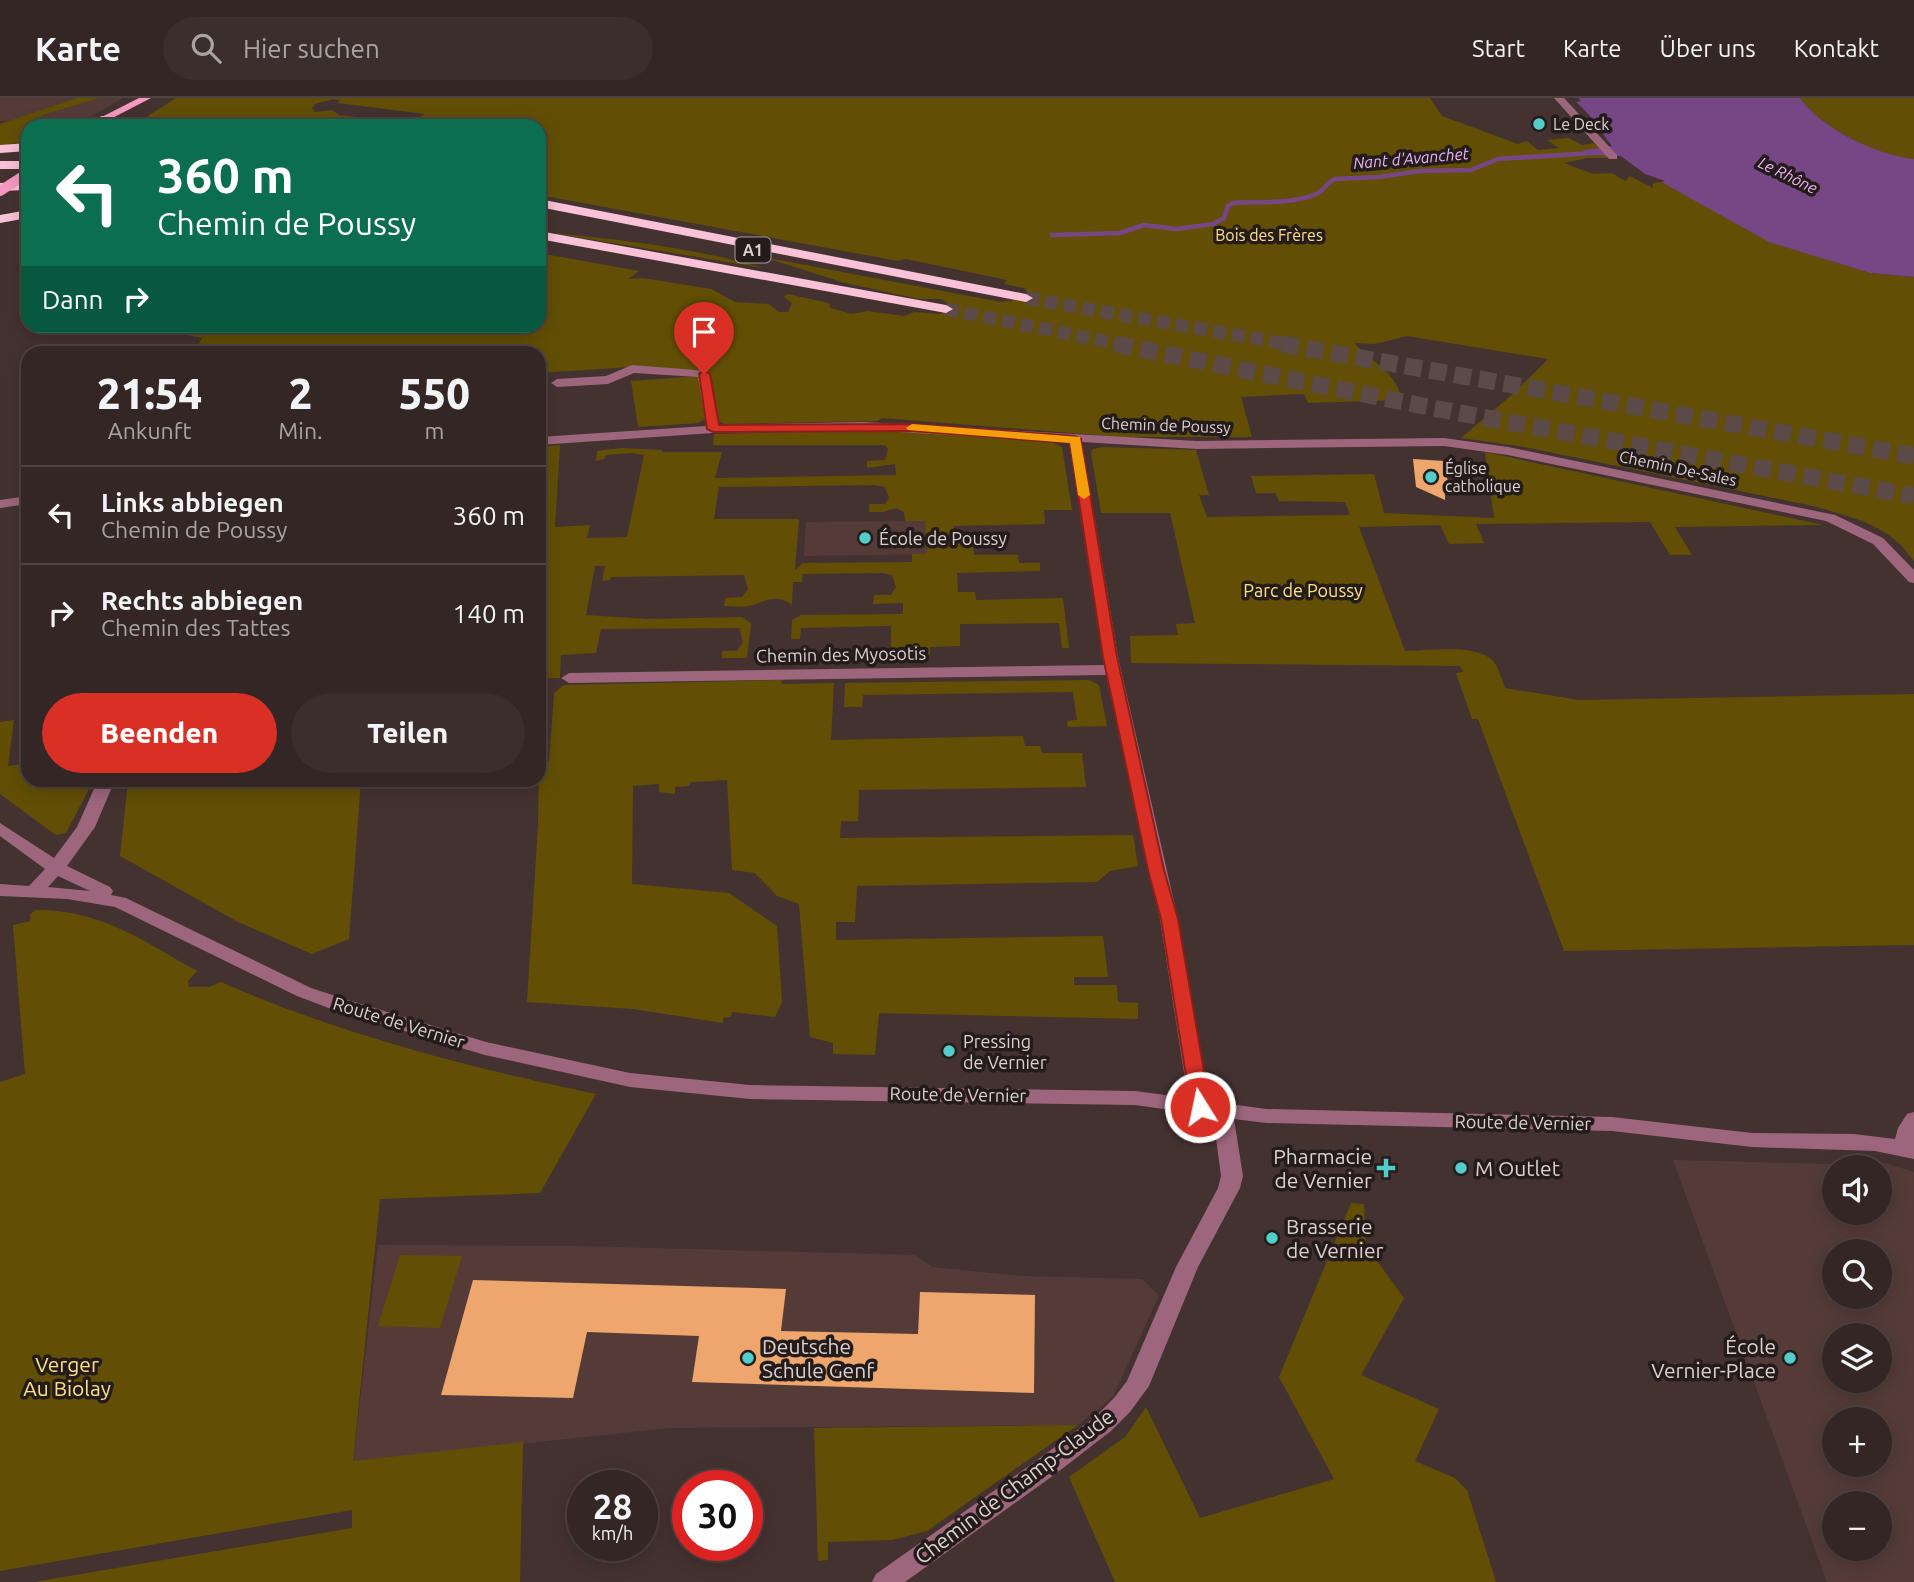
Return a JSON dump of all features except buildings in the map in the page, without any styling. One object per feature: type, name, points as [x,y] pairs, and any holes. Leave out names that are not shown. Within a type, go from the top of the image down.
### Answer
[{"type":"highway","points":[[2,149],[21,146]]},
{"type":"highway","points":[[0,165],[21,164]]},
{"type":"highway","points":[[0,176],[21,174]]},
{"type":"highway","points":[[0,187],[21,186]]},
{"type":"highway","points":[[546,205],[903,275]]},
{"type":"highway","points":[[0,219],[21,215]]},
{"type":"highway","name":"A1","points":[[546,216],[1026,298]]},
{"type":"highway","name":"A1","points":[[546,236],[946,309]]},
{"type":"main road","points":[[116,119],[142,101]]},
{"type":"main road","points":[[0,176],[21,166]]},
{"type":"main road","points":[[0,187],[21,177]]},
{"type":"street","points":[[1559,98],[1613,157]]},
{"type":"street","points":[[557,383],[608,380],[632,369],[704,374],[713,429]]},
{"type":"street","name":"Chemin de Poussy","points":[[546,441],[713,429],[911,428],[1197,445],[1415,442]]},
{"type":"street","name":"Chemin de Champ-Claude","points":[[885,1582],[1103,1424],[1137,1386],[1187,1267],[1229,1188],[1232,1176],[1212,1109],[1113,670],[1075,439]]},
{"type":"street","name":"Chemin De-Sales","points":[[1415,442],[1467,444],[1508,451],[1818,515],[1854,528],[1878,541],[1914,579]]},
{"type":"street","points":[[0,504],[21,501]]},
{"type":"street","name":"Chemin des Myosotis","points":[[569,678],[1113,670]]},
{"type":"street","points":[[33,892],[71,853],[94,815],[104,787]]},
{"type":"street","points":[[0,828],[57,868],[120,902]]},
{"type":"street","name":"Route de Vernier","points":[[0,890],[91,895],[120,902],[304,992],[341,1005],[485,1048],[630,1080],[750,1092],[1125,1098],[1266,1116],[1612,1124],[1659,1127],[1749,1140],[1861,1143],[1909,1151]]},
{"type":"street","name":"Route de Vernier","points":[[0,899],[33,892]]},
{"type":"street","points":[[1909,1151],[1908,1128],[1914,1119]]},
{"type":"shaded area","points":[[0,98],[77,98],[10,121],[0,121]]},
{"type":"shaded area","points":[[100,98],[123,98],[86,119],[35,119]]},
{"type":"shaded area","name":"École de Poussy","points":[[925,521],[927,554],[804,556],[806,522]]},
{"type":"shaded area","name":"École Vernier-Place","points":[[1673,1160],[1822,1164],[1822,1225],[1892,1225],[1892,1165],[1914,1172],[1914,1582],[1827,1582]]},
{"type":"shaded area","name":"Deutsche Schule Genf","points":[[378,1245],[577,1246],[914,1255],[933,1267],[1021,1276],[1142,1279],[1159,1295],[1113,1397],[1078,1425],[669,1428],[353,1462]]},
{"type":"green space","points":[[77,98],[100,98],[36,119],[21,119],[21,142],[0,146],[0,124]]},
{"type":"green space","name":"Bois des Frères","points":[[176,98],[1430,98],[1442,116],[1518,144],[1527,141],[1538,150],[1559,148],[1547,140],[1569,138],[1582,145],[1594,143],[1599,148],[1584,150],[1587,155],[1606,155],[1607,158],[1587,158],[1564,163],[1593,174],[1612,173],[1625,181],[1630,176],[1653,188],[1653,183],[1661,182],[1770,242],[1870,273],[1914,277],[1914,561],[1898,542],[1877,528],[1813,506],[1519,446],[1461,438],[1515,392],[1548,359],[1407,336],[1375,344],[1354,343],[1389,374],[1402,400],[1308,403],[1304,394],[1241,397],[1252,437],[1122,437],[882,418],[877,421],[725,424],[719,421],[711,374],[630,367],[546,373],[546,346],[198,346],[202,338],[188,335],[189,333],[546,333],[546,254],[639,271],[628,279],[643,278],[711,289],[735,302],[769,304],[778,312],[788,312],[792,303],[784,297],[787,294],[829,303],[830,308],[852,314],[867,311],[905,316],[914,312],[940,314],[955,307],[941,299],[919,299],[845,283],[763,257],[1001,302],[1023,299],[1029,294],[1024,288],[1004,284],[1007,280],[906,259],[898,261],[546,196],[546,119],[416,119],[425,114],[338,103],[340,100],[333,99],[315,104],[312,108],[315,112],[332,110],[339,115],[374,119],[149,119],[148,116]]},
{"type":"green space","points":[[1800,98],[1914,98],[1914,159],[1899,157],[1851,139],[1821,120]]},
{"type":"green space","points":[[553,233],[685,250],[763,268]]},
{"type":"green space","points":[[699,376],[707,418],[698,423],[638,427],[631,381]]},
{"type":"green space","points":[[838,431],[922,432],[1053,443],[1062,447],[1072,510],[1044,510],[1045,524],[954,526],[955,543],[973,543],[974,555],[1018,555],[1019,563],[1040,563],[1040,571],[957,573],[958,592],[975,592],[976,600],[1063,598],[1069,648],[1062,648],[1059,623],[960,624],[960,646],[930,647],[930,655],[874,656],[875,649],[891,649],[891,626],[801,628],[800,639],[791,639],[792,620],[801,615],[903,614],[903,603],[873,604],[874,595],[891,595],[896,587],[892,575],[882,573],[803,574],[802,582],[793,582],[792,605],[777,599],[738,607],[724,606],[725,598],[742,597],[748,589],[744,575],[611,577],[610,580],[602,581],[605,566],[595,566],[586,615],[648,619],[742,617],[751,623],[747,658],[722,658],[722,651],[737,651],[743,642],[739,628],[601,629],[596,653],[561,655],[560,678],[546,678],[546,446],[560,445],[555,527],[590,525],[587,538],[627,537],[644,455],[606,455],[604,459],[596,461],[597,451],[621,448],[662,452],[722,452],[715,478],[896,475],[895,464],[867,468],[867,461],[885,460],[888,449],[885,445],[713,445],[714,434]],"holes":[[[875,485],[885,487],[889,498],[885,504],[869,504],[869,512],[896,508],[904,512],[905,521],[925,521],[927,554],[912,554],[912,562],[803,563],[795,570],[799,519],[714,519],[719,487]]]},
{"type":"green space","name":"Parc de Poussy","points":[[1093,449],[1196,450],[1209,495],[1199,495],[1207,517],[1350,515],[1345,502],[1279,501],[1275,493],[1256,493],[1251,476],[1374,474],[1384,513],[1494,518],[1485,452],[1823,525],[1675,527],[1692,555],[1670,555],[1650,522],[1476,524],[1484,543],[1449,544],[1440,525],[1359,527],[1405,651],[1452,649],[1477,652],[1494,662],[1505,688],[1579,700],[1914,694],[1914,945],[1564,951],[1478,719],[1472,719],[1456,673],[1463,672],[1460,666],[1131,663],[1130,636],[1178,635],[1176,624],[1195,623],[1170,513],[1101,513],[1091,453]]},
{"type":"green space","points":[[781,680],[782,684],[834,683],[831,740],[1023,736],[1025,746],[1040,746],[1042,753],[1082,753],[1086,787],[859,790],[858,821],[841,821],[840,838],[1133,835],[1138,866],[1110,871],[1097,882],[857,886],[855,922],[836,922],[836,940],[1103,936],[1108,977],[1074,977],[1074,985],[1117,985],[1118,1002],[1138,1003],[1138,1019],[879,1013],[875,1055],[833,1054],[833,1043],[810,1037],[799,904],[777,896],[755,873],[732,870],[727,780],[692,782],[688,786],[675,787],[675,794],[659,792],[659,784],[633,786],[632,884],[729,893],[777,926],[782,1002],[775,1017],[732,1012],[731,1017],[723,1018],[723,1023],[633,1009],[527,1002],[539,787],[546,787],[546,761],[549,761],[554,693],[564,685]]},
{"type":"green space","points":[[1089,680],[1099,685],[1107,726],[1068,727],[1067,721],[1077,720],[1073,692],[863,695],[862,707],[844,707],[845,683]]},
{"type":"green space","points":[[14,720],[8,766],[21,764],[21,787],[89,787],[66,833],[56,835],[0,794],[0,722]]},
{"type":"green space","points":[[127,787],[361,787],[349,939],[312,954],[238,922],[120,856]]},
{"type":"green space","name":"Verger Au Biolay","points":[[36,910],[81,915],[139,938],[197,971],[188,981],[189,987],[209,987],[221,982],[312,1018],[405,1048],[596,1094],[540,1193],[380,1199],[353,1461],[523,1442],[520,1582],[34,1582],[352,1528],[352,1510],[0,1571],[0,1082],[25,1074],[13,925],[30,921],[30,914]]},
{"type":"green space","points":[[1351,1203],[1364,1204],[1366,1246],[1404,1298],[1361,1375],[1439,1409],[1415,1461],[1455,1478],[1467,1490],[1496,1582],[1115,1582],[1069,1477],[1125,1437],[1146,1407],[1200,1518],[1334,1479],[1279,1377]]},
{"type":"green space","points":[[400,1255],[462,1256],[440,1328],[378,1326]]},
{"type":"green space","points":[[1078,1425],[927,1531],[892,1540],[828,1542],[828,1560],[818,1561],[814,1428]]},
{"type":"water","name":"Le Rhône","points":[[1578,98],[1800,98],[1822,120],[1851,139],[1899,157],[1914,159],[1914,277],[1870,273],[1769,242],[1661,182],[1665,181],[1645,174],[1621,156],[1587,155],[1583,150],[1612,146],[1591,117],[1576,102],[1581,101]]},
{"type":"waterway","name":"Nant d'Avanchet","points":[[1052,235],[1120,233],[1144,225],[1176,229],[1213,224],[1224,218],[1228,206],[1233,203],[1276,202],[1309,197],[1335,179],[1379,177],[1419,171],[1471,170],[1498,159],[1594,153]]},
{"type":"tunnel","points":[[1026,298],[1292,345]]},
{"type":"tunnel","points":[[946,309],[1124,345]]},
{"type":"tunnel","points":[[1116,344],[1433,408],[1914,496]]},
{"type":"tunnel","points":[[1282,344],[1914,456]]},
{"type":"slow traffic","points":[[912,428],[1075,439],[1084,495]]},
{"type":"place","name":"Le Deck","points":[[1539,124]]},
{"type":"place","name":"Église catholique","points":[[1431,477]]},
{"type":"place","name":"École de Poussy","points":[[865,538]]},
{"type":"place","name":"Pressing de Vernier","points":[[949,1051]]},
{"type":"place","name":"Pharmacie de Vernier","points":[[1386,1168]]},
{"type":"place","name":"M Outlet","points":[[1461,1168]]},
{"type":"place","name":"Brasserie de Vernier","points":[[1272,1238]]},
{"type":"place","name":"Deutsche Schule Genf","points":[[748,1358]]},
{"type":"place","name":"École Vernier-Place","points":[[1790,1358]]},
{"type":"route","points":[[704,374],[713,429],[863,426],[1075,439],[1110,657],[1169,919],[1200,1107]]}]
